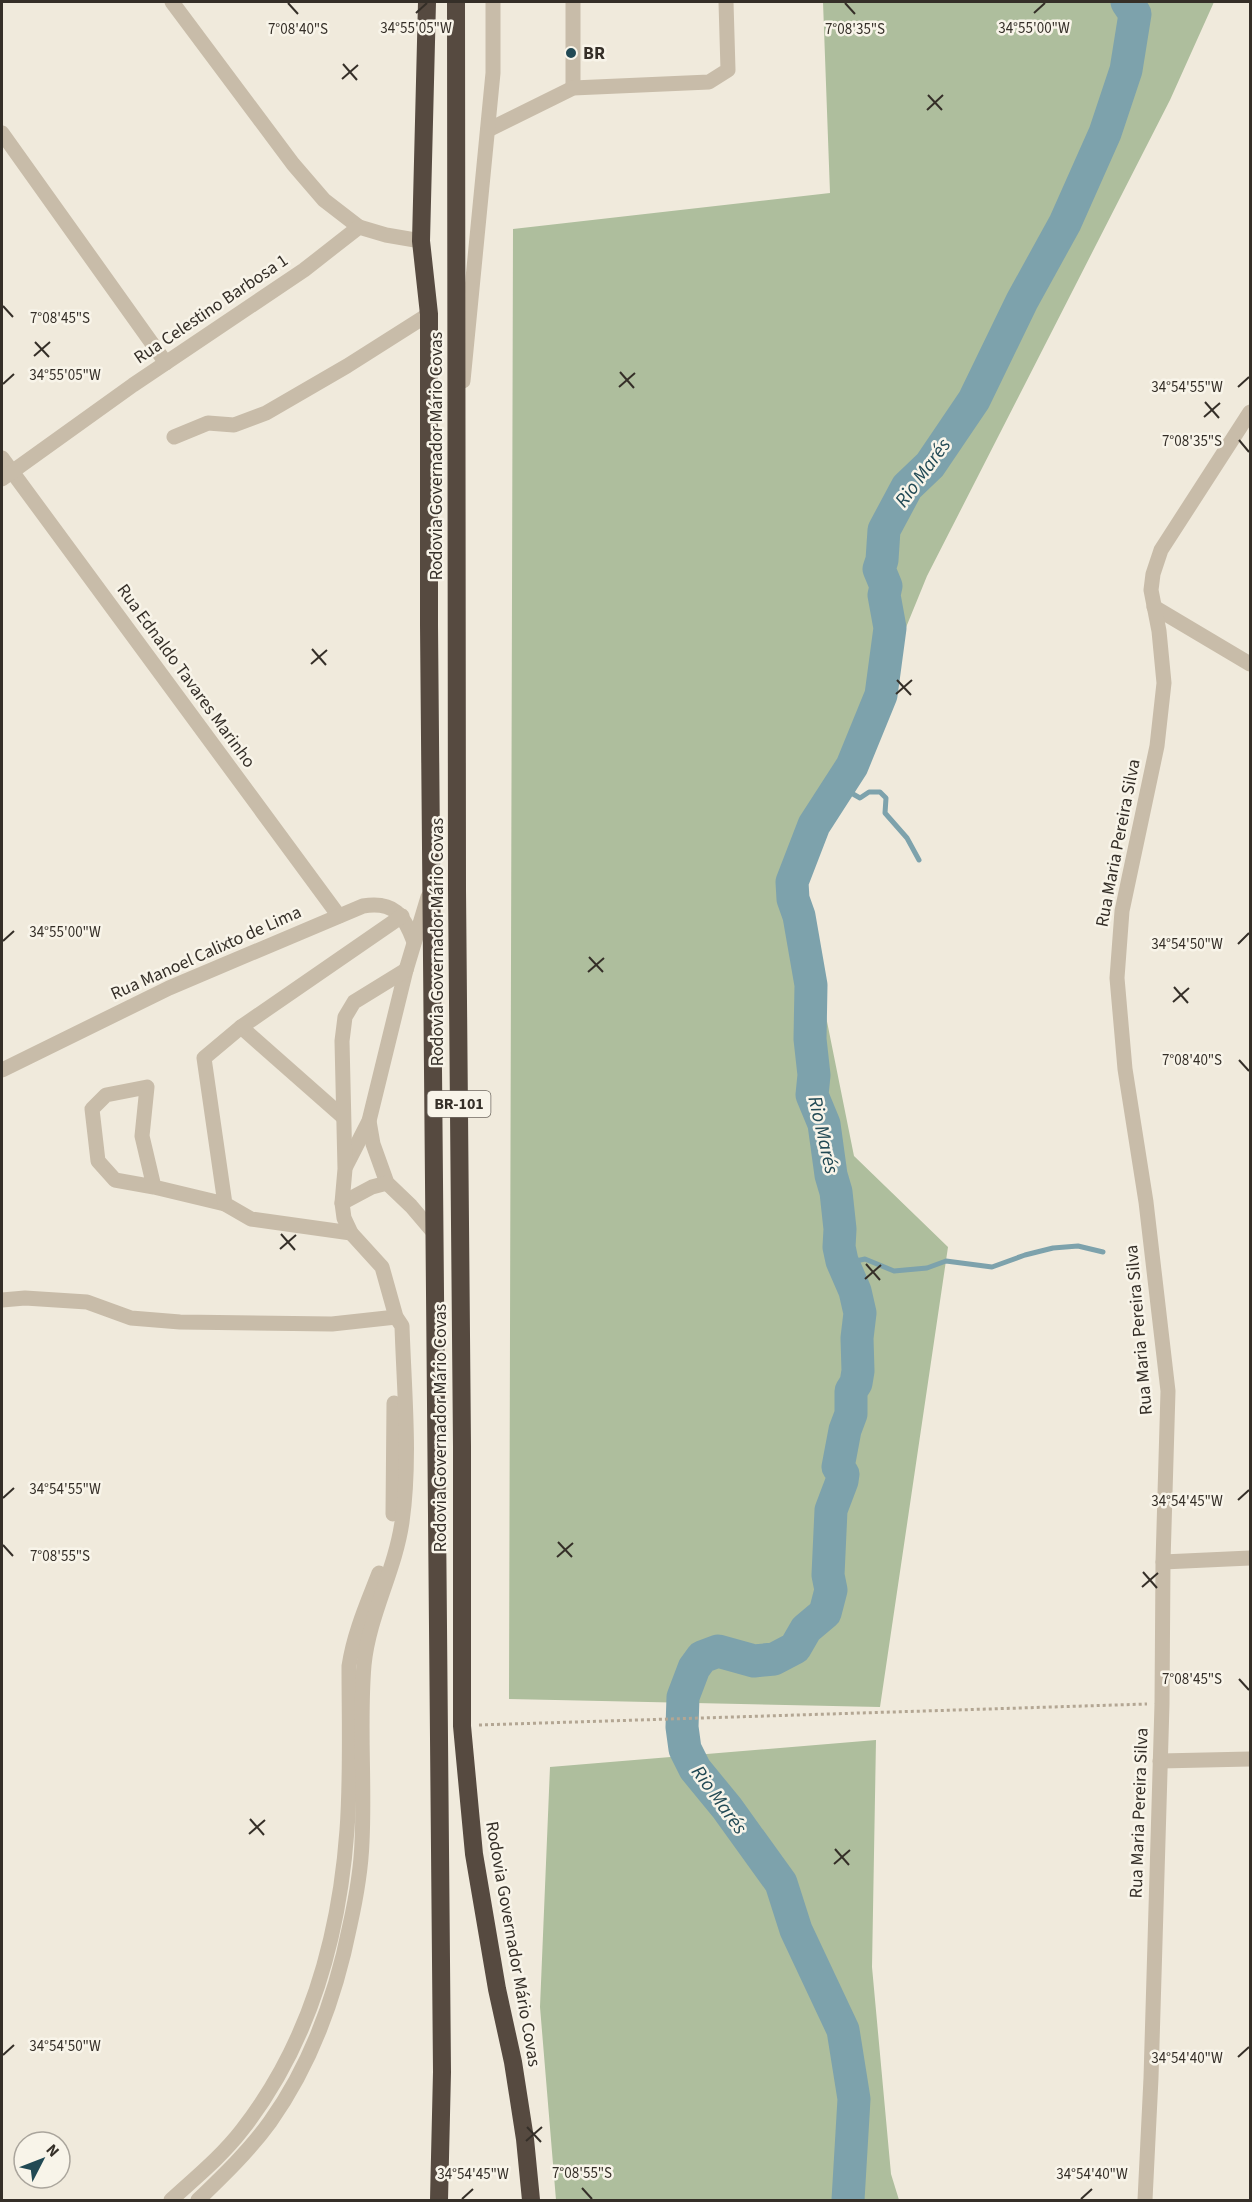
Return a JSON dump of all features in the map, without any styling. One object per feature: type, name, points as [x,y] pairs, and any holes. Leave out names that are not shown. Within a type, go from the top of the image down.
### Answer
[{"type":"highway","name":"Rodovia Governador Mário Covas","points":[[427,2],[421,241],[429,315],[431,884],[442,2072],[439,2200]]},
{"type":"highway","name":"Rodovia Governador Mário Covas","points":[[456,2],[457,855],[462,1726],[474,1854],[497,1989],[513,2062],[525,2139],[531,2200]]},
{"type":"street","points":[[172,2],[293,164],[324,200],[359,227],[386,235],[421,241]]},
{"type":"street","points":[[458,429],[493,73],[493,2]]},
{"type":"street","points":[[573,2],[573,88]]},
{"type":"street","points":[[488,130],[573,88],[709,82],[728,70],[726,2]]},
{"type":"street","points":[[2,133],[166,363]]},
{"type":"street","name":"Rua Celestino Barbosa 1","points":[[7,476],[166,363],[304,270],[359,227]]},
{"type":"street","points":[[174,437],[208,423],[234,425],[266,413],[429,315]]},
{"type":"street","name":"Rua Maria Pereira Silva","points":[[1145,2200],[1151,2078],[1162,1704],[1168,1391],[1150,1237],[1125,1069],[1117,978],[1122,910],[1157,746],[1164,683],[1159,631],[1151,590],[1153,574],[1161,550],[1251,412]]},
{"type":"street","name":"Rua Ednaldo Tavares Marinho","points":[[2,458],[7,476],[339,916]]},
{"type":"street","points":[[1154,607],[1251,664]]},
{"type":"street","points":[[345,1169],[369,1121],[405,970],[431,884]]},
{"type":"street","name":"Rua Manoel Calixto de Lima","points":[[2,1070],[169,988],[363,906],[375,904],[393,909],[402,916]]},
{"type":"street","points":[[225,1204],[204,1058],[241,1027],[402,916],[414,942]]},
{"type":"street","points":[[198,2200],[233,2165],[269,2123],[296,2081],[331,2003],[343,1961],[357,1893],[362,1844],[364,1666],[369,1636],[394,1558],[402,1522],[405,1489],[404,1404],[402,1326],[396,1317],[382,1267],[351,1233],[344,1218],[342,1203],[345,1169],[342,1041],[345,1017],[354,1002],[405,970]]},
{"type":"street","points":[[241,1027],[344,1117]]},
{"type":"street","points":[[154,1187],[142,1136],[147,1087],[106,1095],[92,1109],[98,1161],[115,1180],[225,1204],[251,1220],[351,1233]]},
{"type":"street","points":[[369,1121],[373,1144],[387,1183],[434,1233]]},
{"type":"street","points":[[342,1203],[372,1187],[387,1183]]},
{"type":"street","points":[[2,1300],[25,1298],[87,1302],[131,1318],[180,1322],[332,1323],[396,1317]]},
{"type":"street","points":[[171,2200],[240,2132],[272,2086],[303,2025],[331,1945],[341,1892],[347,1828],[349,1666],[359,1621],[384,1561],[392,1516],[394,1456],[392,1327],[396,1317]]},
{"type":"street","points":[[1163,1562],[1251,1558]]},
{"type":"street","points":[[1160,1761],[1251,1759]]},
{"type":"path","points":[[462,1726],[1162,1704]]},
{"type":"green space","points":[[823,2],[1214,2],[1170,100],[927,576],[800,887],[854,1156],[948,1247],[880,1707],[509,1699],[513,229],[830,193]]},
{"type":"green space","points":[[876,1740],[872,1967],[891,2174],[899,2200],[556,2200],[540,2007],[550,1767]]},
{"type":"waterway","name":"Rio Marés","points":[[848,2200],[854,2099],[843,2030],[796,1930],[781,1883],[727,1808],[695,1769],[685,1749],[682,1727],[683,1697],[694,1668],[702,1657],[718,1651],[754,1661],[774,1659],[795,1648],[806,1629],[825,1613],[831,1590],[828,1575],[831,1510],[842,1481],[843,1474],[838,1467],[845,1430],[851,1414],[851,1391],[856,1383],[858,1371],[857,1338],[860,1313],[855,1291],[842,1261],[836,1192],[831,1175],[824,1124],[812,1095],[814,1075],[810,1039],[811,985],[799,916],[793,899],[792,882],[814,825],[852,766],[881,695],[890,628],[884,595],[886,586],[879,569],[882,560],[884,530],[907,487],[930,465],[974,400],[1022,301],[1065,223],[1105,133],[1126,70],[1135,14],[1127,2]]},
{"type":"waterway","name":"Rio Marés","points":[[1135,14],[1136,2]]},
{"type":"waterway","points":[[839,786],[860,798],[869,792],[880,792],[886,798],[885,813],[907,838],[919,860]]},
{"type":"waterway","points":[[846,1269],[856,1261],[865,1259],[894,1271],[927,1268],[946,1261],[992,1267],[1053,1248],[1078,1246],[1103,1252]]},
{"type":"place","name":"BR","points":[[571,53]]}]
